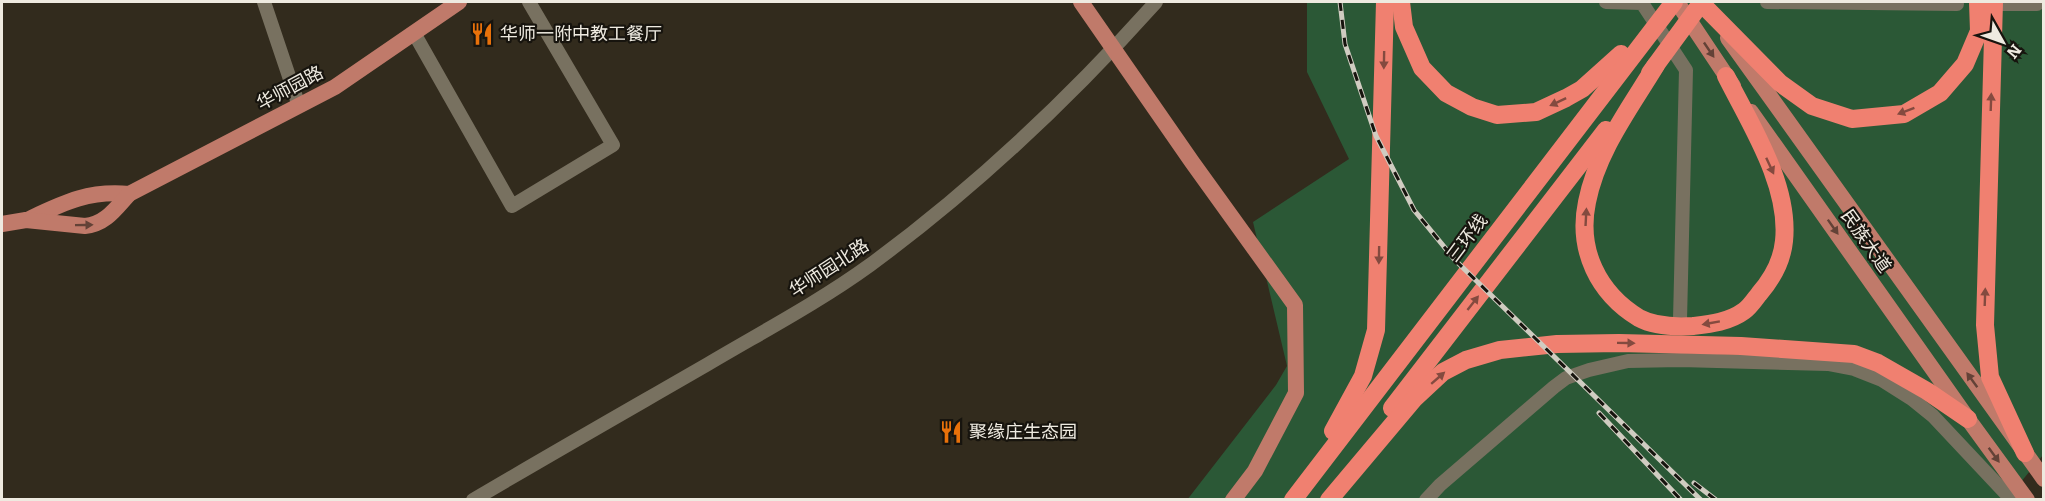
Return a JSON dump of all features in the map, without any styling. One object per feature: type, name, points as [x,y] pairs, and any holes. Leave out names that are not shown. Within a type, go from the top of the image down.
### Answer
[{"type":"highway","points":[[1323,447],[1363,376],[1376,330],[1385,2]]},
{"type":"highway","points":[[1401,2],[1404,27],[1422,68],[1446,93],[1472,107],[1497,115],[1536,112],[1582,89],[1620,54],[1637,42],[1660,2]]},
{"type":"highway","name":"三环线","points":[[1293,500],[1637,42],[1676,2]]},
{"type":"highway","points":[[1322,500],[1703,3],[1780,83],[1812,106],[1852,119],[1904,114],[1940,93],[1965,63],[1979,31],[1978,2]]},
{"type":"highway","points":[[1997,3],[1985,325],[1990,377],[2025,453]]},
{"type":"highway","points":[[1283,500],[1492,228],[1620,54]]},
{"type":"highway","points":[[1656,65],[1604,151],[1587,202],[1585,230],[1590,263],[1609,294],[1641,319],[1675,327],[1715,324],[1744,311],[1771,281],[1784,242],[1781,205],[1774,174],[1726,76]]},
{"type":"highway","points":[[1329,500],[1414,399],[1443,372],[1466,360],[1500,350],[1557,344],[1619,343],[1765,347],[1854,354],[1888,369],[1968,419]]},
{"type":"main road","name":"华师园路","points":[[129,194],[335,87],[459,2]]},
{"type":"main road","points":[[1081,2],[1295,305],[1296,393],[1255,471],[1233,500]]},
{"type":"main road","name":"民族大道","points":[[1676,2],[2027,500]]},
{"type":"main road","name":"民族大道","points":[[1703,3],[2043,478]]},
{"type":"main road","points":[[2,224],[26,220],[86,195],[110,192],[129,194]]},
{"type":"main road","points":[[26,220],[93,226],[105,220],[129,194]]},
{"type":"street","points":[[264,2],[299,106]]},
{"type":"street","points":[[414,33],[512,206],[613,145],[529,2]]},
{"type":"street","name":"华师园北路","points":[[473,500],[780,322],[868,266],[944,208],[1008,153],[1113,49],[1156,2]]},
{"type":"street","points":[[1606,2],[1642,3],[1686,70],[1680,320]]},
{"type":"street","points":[[1767,2],[1957,4]]},
{"type":"street","points":[[1997,3],[2037,4]]},
{"type":"street","points":[[1426,500],[1440,484],[1566,378],[1628,361],[1681,357],[1828,363],[1854,369],[1882,380],[1933,416],[2012,500]]},
{"type":"green space","points":[[1307,2],[2043,2],[2043,455],[2007,499],[1187,500],[1276,385],[1287,366],[1253,222],[1349,159],[1307,72]]},
{"type":"railway","points":[[1340,2],[1345,44],[1376,136],[1414,210],[1455,260],[1701,500]]},
{"type":"railway","points":[[1599,413],[1681,500]]},
{"type":"railway","points":[[1694,483],[1716,500]]},
{"type":"place","name":"华师一附中教工餐厅","points":[[482,34]]},
{"type":"place","name":"聚缘庄生态园","points":[[951,432]]}]
